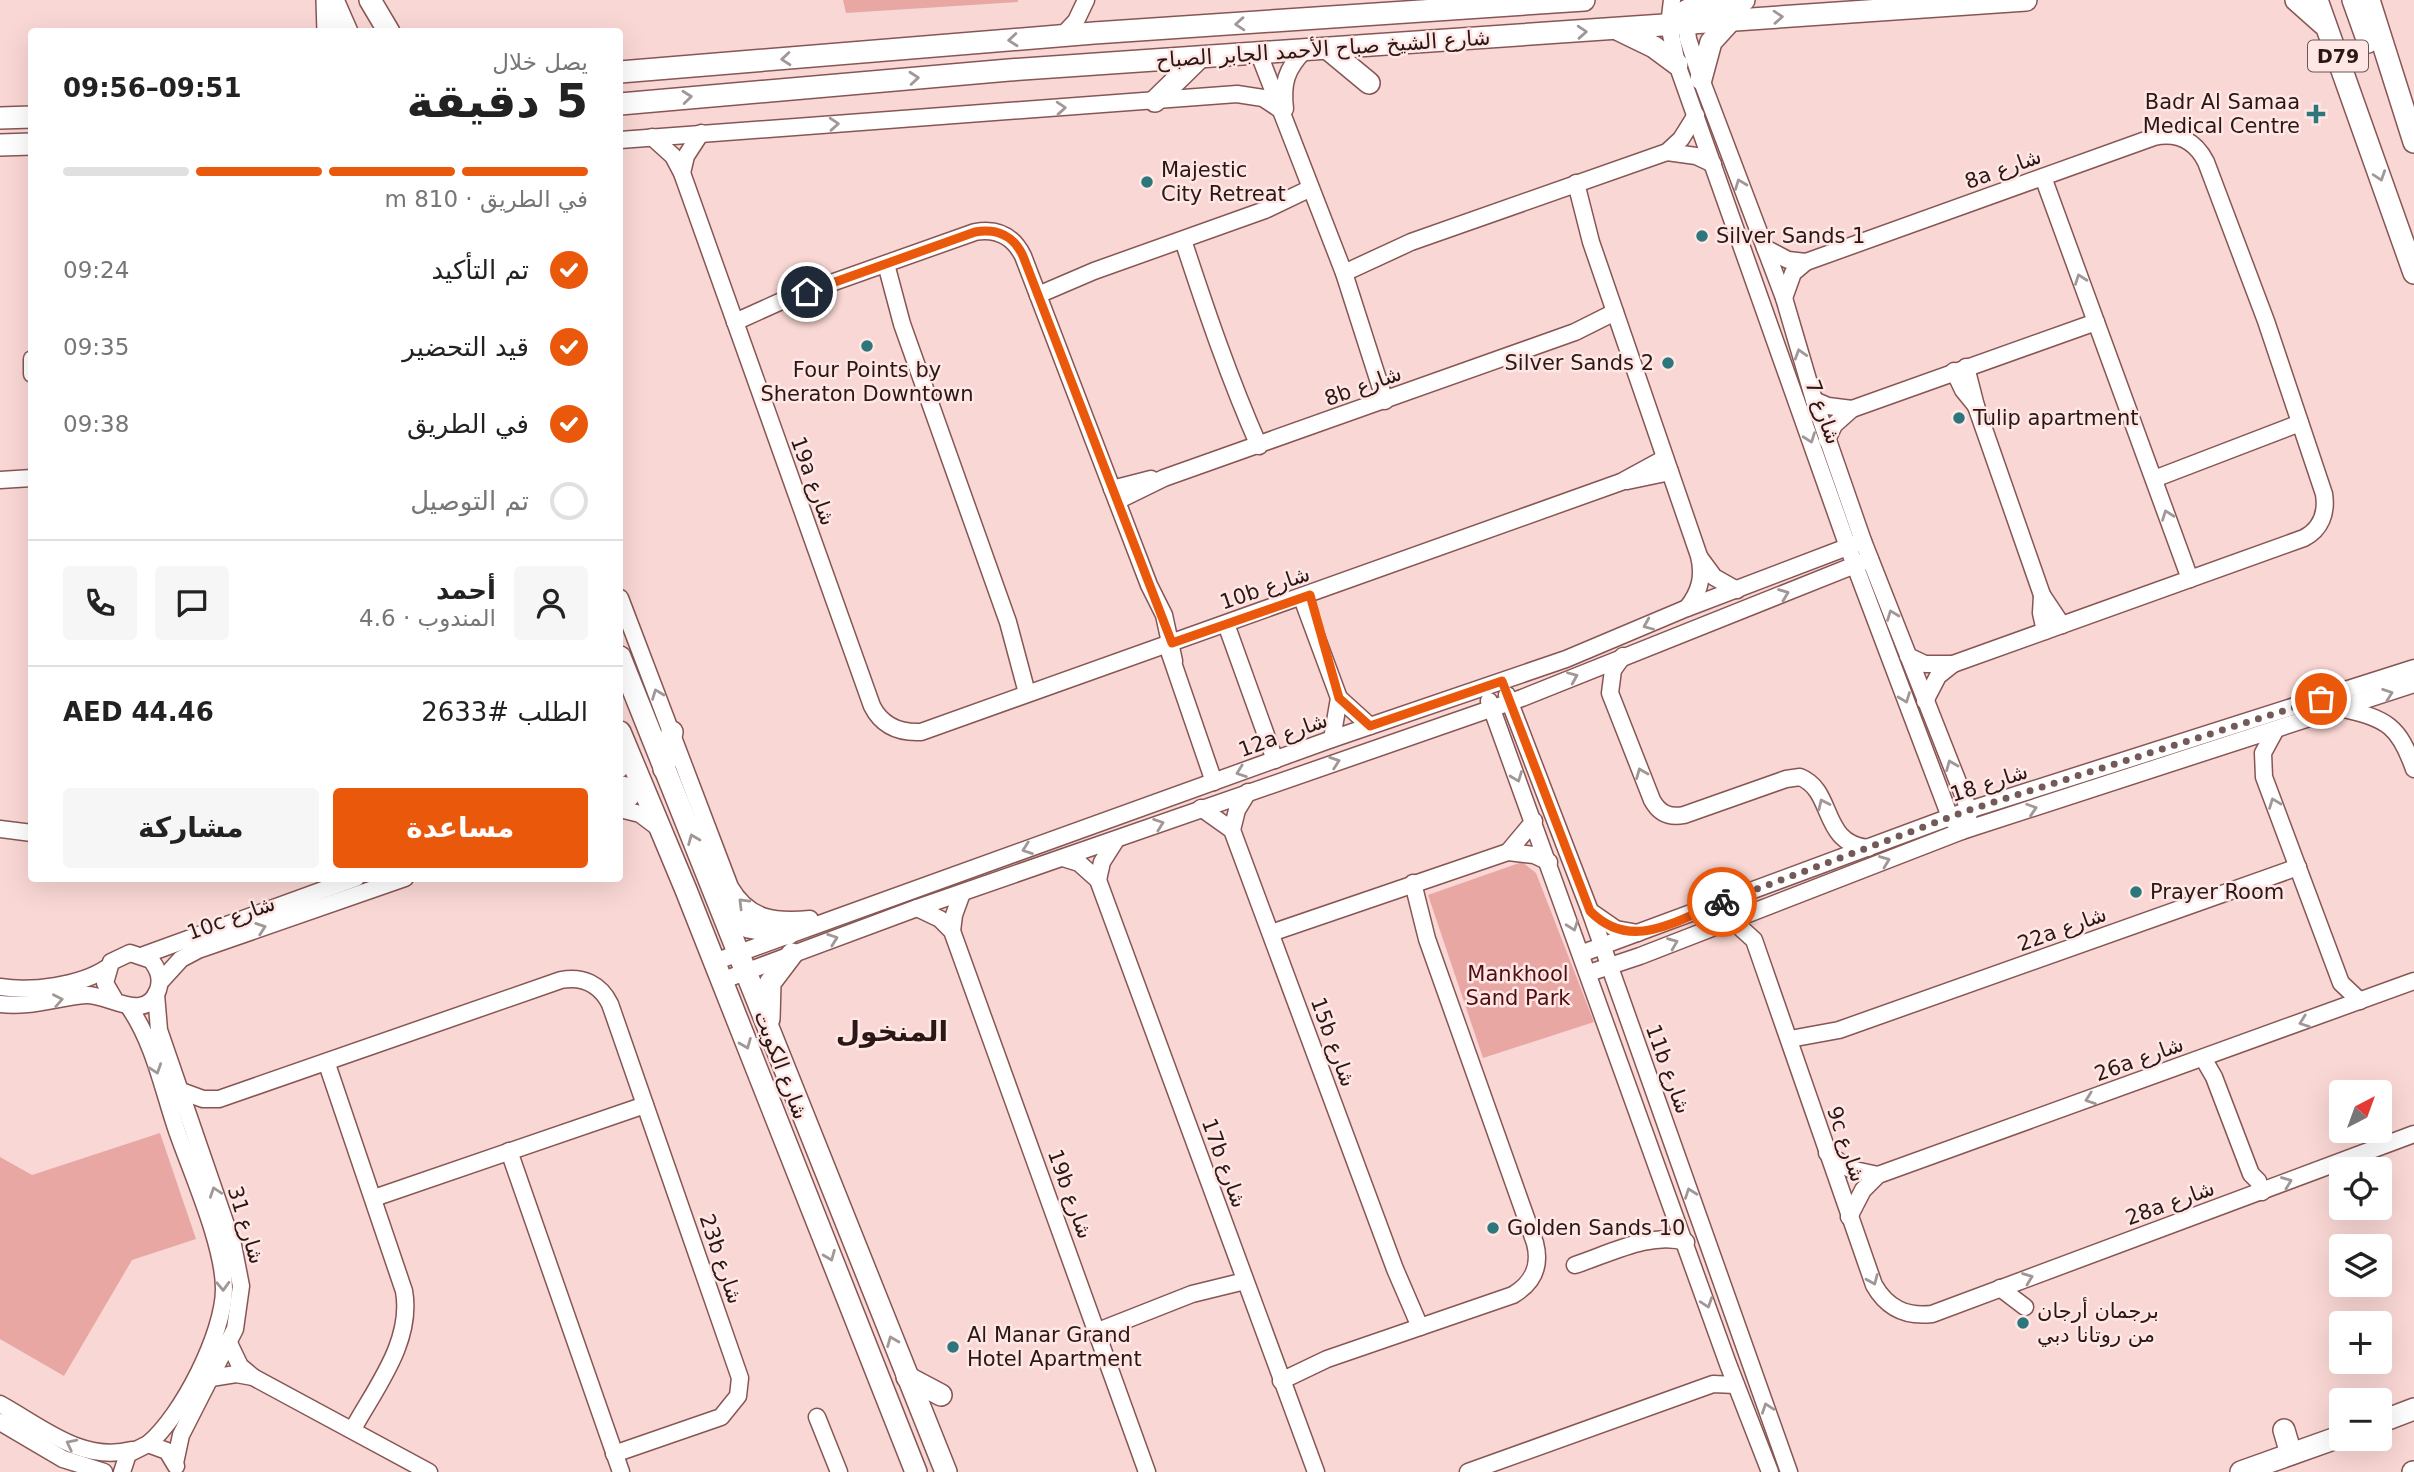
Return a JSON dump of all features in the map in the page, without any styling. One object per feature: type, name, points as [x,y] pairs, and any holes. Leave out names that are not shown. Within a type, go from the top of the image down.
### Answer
[{"type":"main road","points":[[327,0],[328,28]]},
{"type":"main road","points":[[333,0],[345,28]]},
{"type":"main road","points":[[367,0],[373,28]]},
{"type":"main road","points":[[367,0],[386,28]]},
{"type":"main road","name":"شارع الشيخ صباح الأحمد الجابر الصباح","points":[[623,72],[1094,33],[1357,16],[1401,6],[1584,0]]},
{"type":"main road","points":[[1678,12],[1699,5],[1744,0]]},
{"type":"main road","name":"شارع الشيخ صباح الأحمد الجابر الصباح","points":[[623,104],[1009,70],[1617,30],[1678,12],[1732,19],[2026,0]]},
{"type":"main road","points":[[2296,0],[2314,13],[2329,33]]},
{"type":"main road","name":"D79","points":[[2317,0],[2414,273]]},
{"type":"main road","name":"D79","points":[[2367,2],[2411,132]]},
{"type":"main road","points":[[1259,54],[1265,40],[1271,36],[1331,31],[1357,16]]},
{"type":"main road","points":[[1701,79],[1703,60],[1711,42],[1732,19]]},
{"type":"main road","points":[[1617,30],[1654,47],[1677,65]]},
{"type":"main road","points":[[1009,70],[1031,59],[1083,51],[1094,33]]},
{"type":"main road","points":[[1328,49],[1369,83]]},
{"type":"main road","points":[[1155,101],[1199,58]]},
{"type":"main road","points":[[0,118],[28,117]]},
{"type":"main road","points":[[0,145],[28,144]]},
{"type":"main road","name":"شارع الكويت","points":[[623,665],[717,899],[729,965],[912,1468]]},
{"type":"main road","points":[[623,693],[640,735],[660,760],[672,732]]},
{"type":"main road","points":[[623,739],[686,890],[703,910],[729,965]]},
{"type":"main road","points":[[717,899],[748,927],[790,944],[770,983],[769,1035]]},
{"type":"main road","name":"شارع الكويت","points":[[729,965],[769,1035],[946,1472]]},
{"type":"main road","points":[[907,1377],[941,1395]]},
{"type":"main road","points":[[2392,1417],[2414,1409]]},
{"type":"main road","points":[[2284,1430],[2291,1454]]},
{"type":"main road","points":[[2241,1472],[2329,1441]]},
{"type":"street","points":[[1088,0],[1094,33]]},
{"type":"street","points":[[1062,36],[1076,21],[1088,0]]},
{"type":"street","name":"شارع 7","points":[[1678,12],[1677,65],[1839,519],[1856,544]]},
{"type":"street","name":"شارع 7","points":[[1678,12],[1784,298],[1828,440],[1856,544],[1908,656],[1969,810],[1964,830],[1950,817],[1866,594],[1863,563]]},
{"type":"street","points":[[1287,132],[1285,80],[1289,69],[1304,51]]},
{"type":"street","points":[[1259,54],[1389,399]]},
{"type":"street","points":[[623,140],[1245,94],[1263,98],[1278,108]]},
{"type":"street","points":[[1341,267],[1667,152],[1681,139],[1696,115]]},
{"type":"street","points":[[682,173],[686,156],[701,134]]},
{"type":"street","name":"8a شارع","points":[[1806,262],[2162,135],[2189,141],[2206,162],[2300,423]]},
{"type":"street","name":"19a شارع","points":[[652,137],[673,156],[682,173],[872,706],[881,719],[894,728],[921,732]]},
{"type":"street","points":[[1667,152],[1696,156],[1713,164]]},
{"type":"street","points":[[2043,177],[2190,579]]},
{"type":"street","points":[[1571,184],[1699,556],[1702,578],[1694,599],[1687,608]]},
{"type":"street","points":[[1036,290],[1311,194]]},
{"type":"street","points":[[733,317],[984,231],[1007,237],[1023,256],[1149,585],[1164,615],[1174,661],[1214,782]]},
{"type":"street","points":[[1179,242],[1253,448]]},
{"type":"street","points":[[1765,248],[1788,260],[1806,262]]},
{"type":"street","points":[[1784,298],[1788,281],[1806,262]]},
{"type":"street","points":[[881,266],[894,312],[902,324],[1032,691]]},
{"type":"street","name":"8b شارع","points":[[1114,495],[1617,317]]},
{"type":"street","points":[[1828,440],[1839,419],[1852,409],[2096,322]]},
{"type":"street","points":[[1960,369],[1976,406],[2042,595],[2062,625]]},
{"type":"street","points":[[1814,400],[1836,408],[1852,409]]},
{"type":"street","points":[[1925,701],[1938,676],[1954,664],[2304,538],[2320,525],[2326,502],[2300,423],[2154,479]]},
{"type":"street","name":"10b شارع","points":[[921,732],[1668,465]]},
{"type":"street","points":[[0,480],[28,478]]},
{"type":"street","points":[[1822,558],[1833,541],[1839,519]]},
{"type":"street","name":"12a شارع","points":[[790,944],[830,918],[1332,739],[1566,659],[1687,608],[1856,544]]},
{"type":"street","points":[[1699,556],[1714,577],[1737,590]]},
{"type":"street","name":"12a شارع","points":[[729,965],[962,893],[1492,709],[1863,563]]},
{"type":"street","points":[[1827,577],[1850,583],[1866,594]]},
{"type":"street","points":[[2042,595],[2041,614],[2045,631]]},
{"type":"street","points":[[1306,596],[1339,698],[1332,739]]},
{"type":"street","points":[[623,606],[737,899],[758,916],[769,920],[830,918]]},
{"type":"street","points":[[1226,624],[1275,760]]},
{"type":"street","points":[[1623,656],[1611,677],[1612,701],[1652,800],[1662,812],[1669,816],[1684,816],[1786,779],[1800,777],[1816,790],[1839,836],[1852,845],[1868,848]]},
{"type":"street","points":[[1908,656],[1925,664],[1954,664]]},
{"type":"street","name":"شارع 18","points":[[1583,953],[1644,933],[1745,892],[1969,810],[2414,667]]},
{"type":"street","name":"11b شارع","points":[[1502,681],[1590,911],[1789,1472]]},
{"type":"street","name":"شارع 18","points":[[1589,973],[1640,956],[1964,830],[2344,709],[2414,684]]},
{"type":"street","name":"11b شارع","points":[[1485,687],[1583,953],[1728,1364],[1770,1472]]},
{"type":"street","points":[[1521,736],[1525,712],[1540,691]]},
{"type":"street","points":[[1339,698],[1370,726]]},
{"type":"street","points":[[2344,709],[2378,718],[2391,726],[2402,739],[2414,769]]},
{"type":"street","points":[[1468,717],[1487,723],[1501,733]]},
{"type":"street","points":[[2275,731],[2263,753],[2263,769],[2342,983],[2360,1002]]},
{"type":"street","points":[[623,785],[628,786],[632,796],[623,806]]},
{"type":"street","points":[[1202,808],[1232,830],[1237,810],[1248,792]]},
{"type":"street","points":[[623,810],[640,814],[661,831]]},
{"type":"street","points":[[1508,852],[1534,821]]},
{"type":"street","points":[[0,829],[28,832]]},
{"type":"street","name":"15b شارع","points":[[1232,830],[1416,1329]]},
{"type":"street","points":[[1063,858],[1079,863],[1098,880],[1105,854],[1116,840]]},
{"type":"street","points":[[1269,929],[1508,852],[1534,855],[1549,862]]},
{"type":"street","name":"22a شارع","points":[[1792,1046],[2298,867]]},
{"type":"street","name":"17b شارع","points":[[1098,880],[1313,1468]]},
{"type":"street","name":"10c شارع","points":[[144,955],[345,882]]},
{"type":"street","name":"10c شارع","points":[[158,988],[181,960],[198,950],[394,882]]},
{"type":"street","points":[[1279,1375],[1522,1290],[1529,1282],[1537,1263],[1535,1243],[1408,885]]},
{"type":"street","points":[[952,931],[954,915],[962,893]]},
{"type":"street","points":[[1754,940],[1767,906]]},
{"type":"street","points":[[917,908],[940,919],[952,931]]},
{"type":"street","points":[[1590,911],[1616,929],[1644,933]]},
{"type":"street","name":"9c شارع","points":[[1731,919],[1754,940],[1874,1285],[1885,1301],[1912,1314],[1941,1310]]},
{"type":"street","name":"19b شارع","points":[[952,931],[1147,1472]]},
{"type":"street","points":[[0,987],[36,988],[86,978],[107,968],[123,954],[144,955],[156,966],[158,988],[144,1005],[122,1004],[92,995],[26,1005],[0,1004]]},
{"type":"street","points":[[1619,995],[1627,971],[1640,956]]},
{"type":"street","points":[[107,968],[105,983],[122,1004]]},
{"type":"street","name":"23b شارع","points":[[327,1064],[562,980],[577,979],[592,983],[603,992],[610,1004],[738,1369],[740,1387],[734,1404],[721,1417],[614,1454]]},
{"type":"street","name":"26a شارع","points":[[1878,1175],[2414,981]]},
{"type":"street","points":[[2337,1010],[2342,983]]},
{"type":"street","name":"شارع 31","points":[[158,988],[156,1021],[240,1272],[239,1315],[229,1343],[181,1435],[176,1467]]},
{"type":"street","name":"شارع 31","points":[[122,1004],[145,1036],[218,1253],[224,1288],[223,1306],[213,1339],[174,1416],[148,1444]]},
{"type":"street","points":[[2207,1057],[2216,1067],[2214,1077],[2257,1193]]},
{"type":"street","points":[[194,1132],[204,1113],[219,1100],[327,1064],[404,1291],[406,1321],[400,1341],[353,1429]]},
{"type":"street","points":[[181,1091],[195,1098],[219,1100]]},
{"type":"street","points":[[374,1198],[645,1105]]},
{"type":"street","name":"28a شارع","points":[[1941,1310],[2414,1134]]},
{"type":"street","points":[[509,1151],[621,1472]]},
{"type":"street","points":[[1826,1153],[1850,1169],[1878,1175]]},
{"type":"street","points":[[1849,1217],[1864,1190],[1878,1175]]},
{"type":"street","points":[[1652,1240],[1667,1228],[1675,1211]]},
{"type":"street","points":[[1575,1265],[1652,1240],[1669,1238],[1686,1242]]},
{"type":"street","points":[[1096,1325],[1139,1313],[1243,1275]]},
{"type":"street","points":[[2000,1288],[2025,1307]]},
{"type":"street","points":[[229,1343],[240,1366],[253,1377],[429,1472]]},
{"type":"street","points":[[1713,1384],[1728,1364]]},
{"type":"street","points":[[211,1378],[236,1374],[253,1377]]},
{"type":"street","points":[[1468,1472],[1713,1384],[1736,1385]]},
{"type":"street","points":[[0,1404],[81,1449],[101,1454],[132,1450],[148,1444],[162,1447],[176,1467]]},
{"type":"street","points":[[817,1416],[839,1472]]},
{"type":"street","points":[[0,1422],[63,1459],[104,1472]]},
{"type":"street","points":[[122,1472],[124,1460],[132,1450]]},
{"type":"green space","points":[[843,0],[1018,0],[1018,2],[846,13]]},
{"type":"green space","name":"Mankhool Sand Park","points":[[1522,862],[1536,873],[1594,1022],[1483,1058],[1428,895]]},
{"type":"green space","points":[[160,1133],[196,1239],[132,1260],[64,1376],[0,1339],[0,1157],[32,1175]]},
{"type":"way so far","points":[[1722,902],[1969,810],[2321,699]]},
{"type":"place","name":"Badr Al Samaa Medical Centre","points":[[2316,114]]},
{"type":"place","name":"Majestic City Retreat","points":[[1147,182]]},
{"type":"place","name":"Silver Sands 1","points":[[1702,236]]},
{"type":"place","name":"Four Points by Sheraton Downtown","points":[[867,346]]},
{"type":"place","name":"Silver Sands 2","points":[[1668,363]]},
{"type":"place","name":"Tulip apartment","points":[[1959,418]]},
{"type":"place","name":"Prayer Room","points":[[2136,892]]},
{"type":"place","name":"Golden Sands 10","points":[[1493,1228]]},
{"type":"place","name":"برجمان أرجان من روتانا دبي","points":[[2023,1323]]},
{"type":"place","name":"Al Manar Grand Hotel Apartment","points":[[953,1347]]},
{"type":"district","name":"المنخول","points":[[892,1031]]},
{"type":"route","points":[[807,292],[975,232],[992,231],[1007,237],[1014,242],[1023,256],[1149,585],[1164,615],[1172,643],[1310,595],[1339,698],[1353,714],[1370,726],[1502,681],[1590,911],[1616,929],[1644,933],[1722,902]]}]
